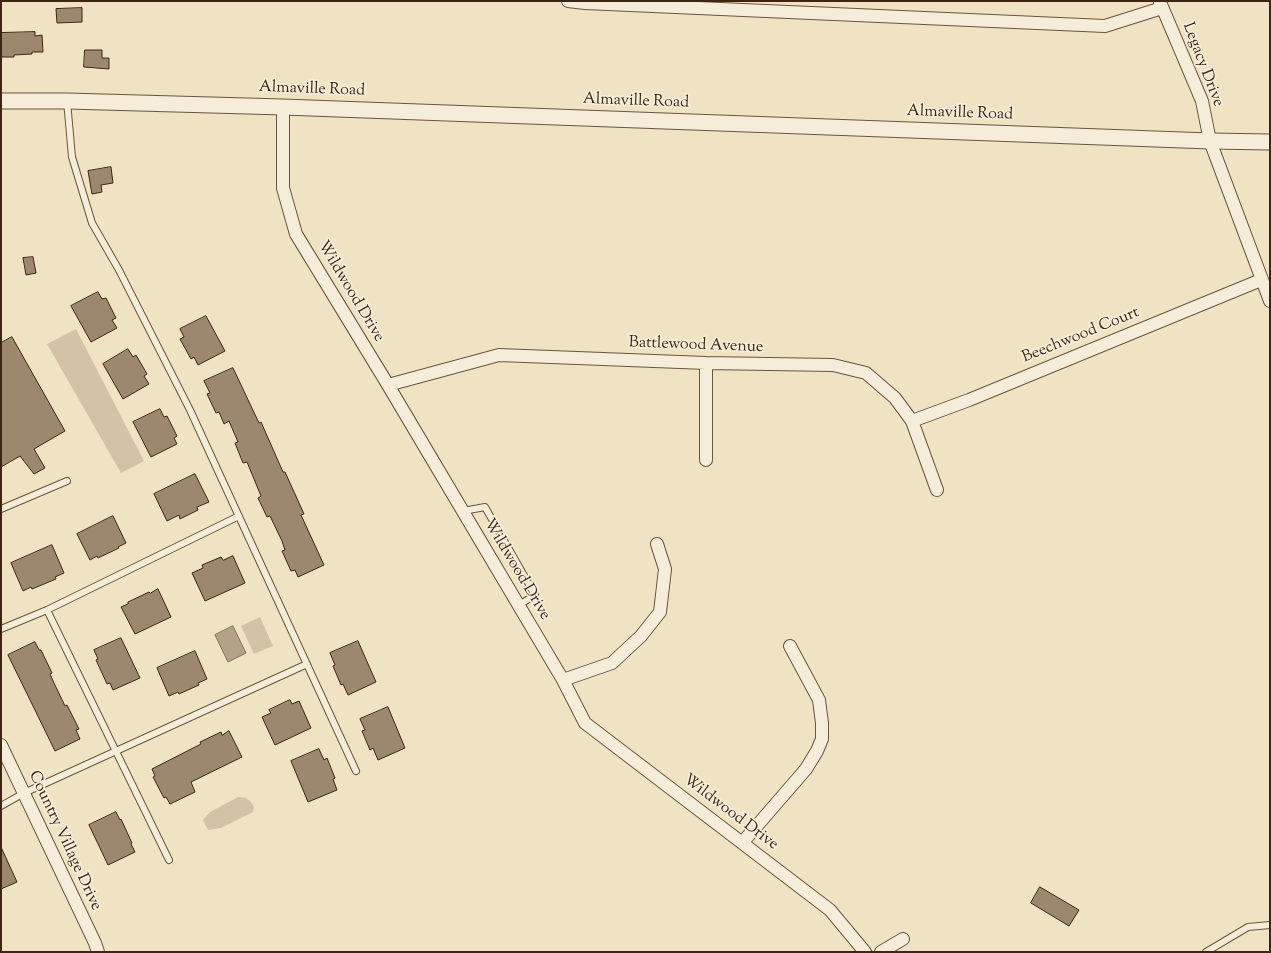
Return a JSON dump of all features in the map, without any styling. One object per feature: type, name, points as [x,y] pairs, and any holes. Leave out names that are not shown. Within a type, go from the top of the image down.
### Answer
[{"type":"street","points":[[568,1],[1105,26],[1161,5]]},
{"type":"street","name":"Legacy Drive","points":[[1161,5],[1202,101],[1210,141],[1270,301]]},
{"type":"street","name":"Almaville Road","points":[[1,101],[67,101],[284,108],[1270,142]]},
{"type":"street","name":"Wildwood Drive","points":[[284,108],[284,188],[296,234],[519,605],[563,680],[585,723],[830,910],[865,952]]},
{"type":"street","name":"Beechwood Court","points":[[912,421],[969,400],[1261,280]]},
{"type":"street","name":"Battlewood Avenue","points":[[388,385],[499,355],[706,363],[833,365],[866,373],[895,398],[912,421],[937,490]]},
{"type":"street","points":[[706,363],[706,460]]},
{"type":"street","points":[[563,680],[612,663],[641,636],[660,612],[665,569],[657,544]]},
{"type":"street","points":[[742,843],[806,769],[817,751],[822,739],[822,723],[819,700],[790,646]]},
{"type":"street","name":"Country Village Drive","points":[[1,745],[98,952]]},
{"type":"street","points":[[881,952],[903,939]]},
{"type":"lane","points":[[67,101],[72,157],[92,223],[119,270],[190,410],[356,771]]},
{"type":"lane","points":[[1,509],[67,481]]},
{"type":"lane","points":[[463,511],[485,507],[535,595],[519,605]]},
{"type":"lane","points":[[1,629],[47,610],[239,516]]},
{"type":"lane","points":[[47,610],[168,860]]},
{"type":"lane","points":[[1,806],[24,793],[307,664]]},
{"type":"lane","points":[[1206,952],[1248,927],[1270,925]]},
{"type":"shaded area","points":[[76,329],[144,461],[121,473],[47,344]]},
{"type":"shaded area","points":[[260,617],[273,646],[254,654],[241,626]]},
{"type":"shaded area","points":[[233,626],[246,653],[228,662],[215,635]]},
{"type":"shaded area","points":[[238,797],[246,798],[251,802],[254,807],[253,812],[221,828],[208,830],[203,820],[210,812]]},
{"type":"building","points":[[82,8],[82,22],[57,23],[56,9]]},
{"type":"building","points":[[35,32],[35,36],[42,35],[43,52],[14,55],[14,57],[1,57],[1,33]]},
{"type":"building","points":[[85,50],[102,50],[102,58],[109,58],[109,69],[84,67]]},
{"type":"building","points":[[111,167],[113,183],[101,185],[102,192],[92,194],[88,171]]},
{"type":"building","points":[[33,257],[36,273],[26,275],[23,258]]},
{"type":"building","points":[[98,292],[102,299],[106,298],[116,318],[112,320],[117,328],[91,342],[71,306]]},
{"type":"building","points":[[206,316],[225,351],[198,365],[194,357],[191,359],[180,339],[184,337],[180,329]]},
{"type":"building","points":[[12,337],[65,431],[34,449],[45,468],[34,474],[20,456],[1,467],[1,343]]},
{"type":"building","points":[[128,349],[133,357],[136,355],[147,374],[144,376],[149,384],[123,399],[103,364]]},
{"type":"building","points":[[233,368],[259,423],[261,422],[283,472],[285,472],[304,514],[301,515],[324,565],[298,577],[295,570],[291,571],[282,551],[285,550],[282,541],[270,516],[267,517],[258,498],[261,496],[247,462],[243,463],[235,443],[238,442],[229,421],[224,424],[219,412],[216,413],[207,394],[210,393],[204,381]]},
{"type":"building","points":[[160,409],[164,417],[167,416],[177,436],[174,438],[177,444],[151,457],[133,422]]},
{"type":"building","points":[[195,474],[209,502],[197,507],[198,510],[180,519],[179,515],[167,521],[154,494]]},
{"type":"building","points":[[113,516],[126,543],[98,558],[97,556],[90,560],[77,534]]},
{"type":"building","points":[[52,545],[64,573],[55,577],[56,579],[23,591],[11,563]]},
{"type":"building","points":[[233,556],[245,583],[205,601],[192,573],[203,568],[202,565],[221,557],[223,560]]},
{"type":"building","points":[[158,589],[171,617],[135,634],[121,607],[128,604],[128,602]]},
{"type":"building","points":[[121,638],[140,678],[113,690],[110,683],[107,684],[96,660],[98,659],[94,650]]},
{"type":"building","points":[[358,641],[376,682],[348,695],[343,684],[341,685],[333,666],[335,665],[330,653]]},
{"type":"building","points":[[35,642],[39,650],[41,650],[52,673],[50,674],[65,706],[67,705],[79,729],[76,730],[80,739],[55,751],[8,655]]},
{"type":"building","points":[[195,651],[207,679],[198,683],[199,685],[179,694],[178,692],[169,696],[157,668]]},
{"type":"building","points":[[290,700],[292,704],[299,701],[311,728],[275,745],[262,717],[271,713],[269,710]]},
{"type":"building","points":[[388,707],[405,748],[378,760],[373,748],[370,750],[362,731],[365,730],[360,719]]},
{"type":"building","points":[[229,731],[242,757],[191,782],[195,792],[170,804],[166,797],[164,798],[153,777],[155,776],[152,769],[201,744],[200,742],[221,732],[222,735]]},
{"type":"building","points":[[319,749],[324,760],[327,758],[335,778],[333,779],[337,790],[308,802],[291,761]]},
{"type":"building","points":[[116,812],[120,820],[121,819],[135,852],[108,865],[89,825]]},
{"type":"building","points":[[1,847],[17,882],[1,889]]},
{"type":"building","points":[[1040,887],[1079,910],[1069,926],[1031,903]]}]
